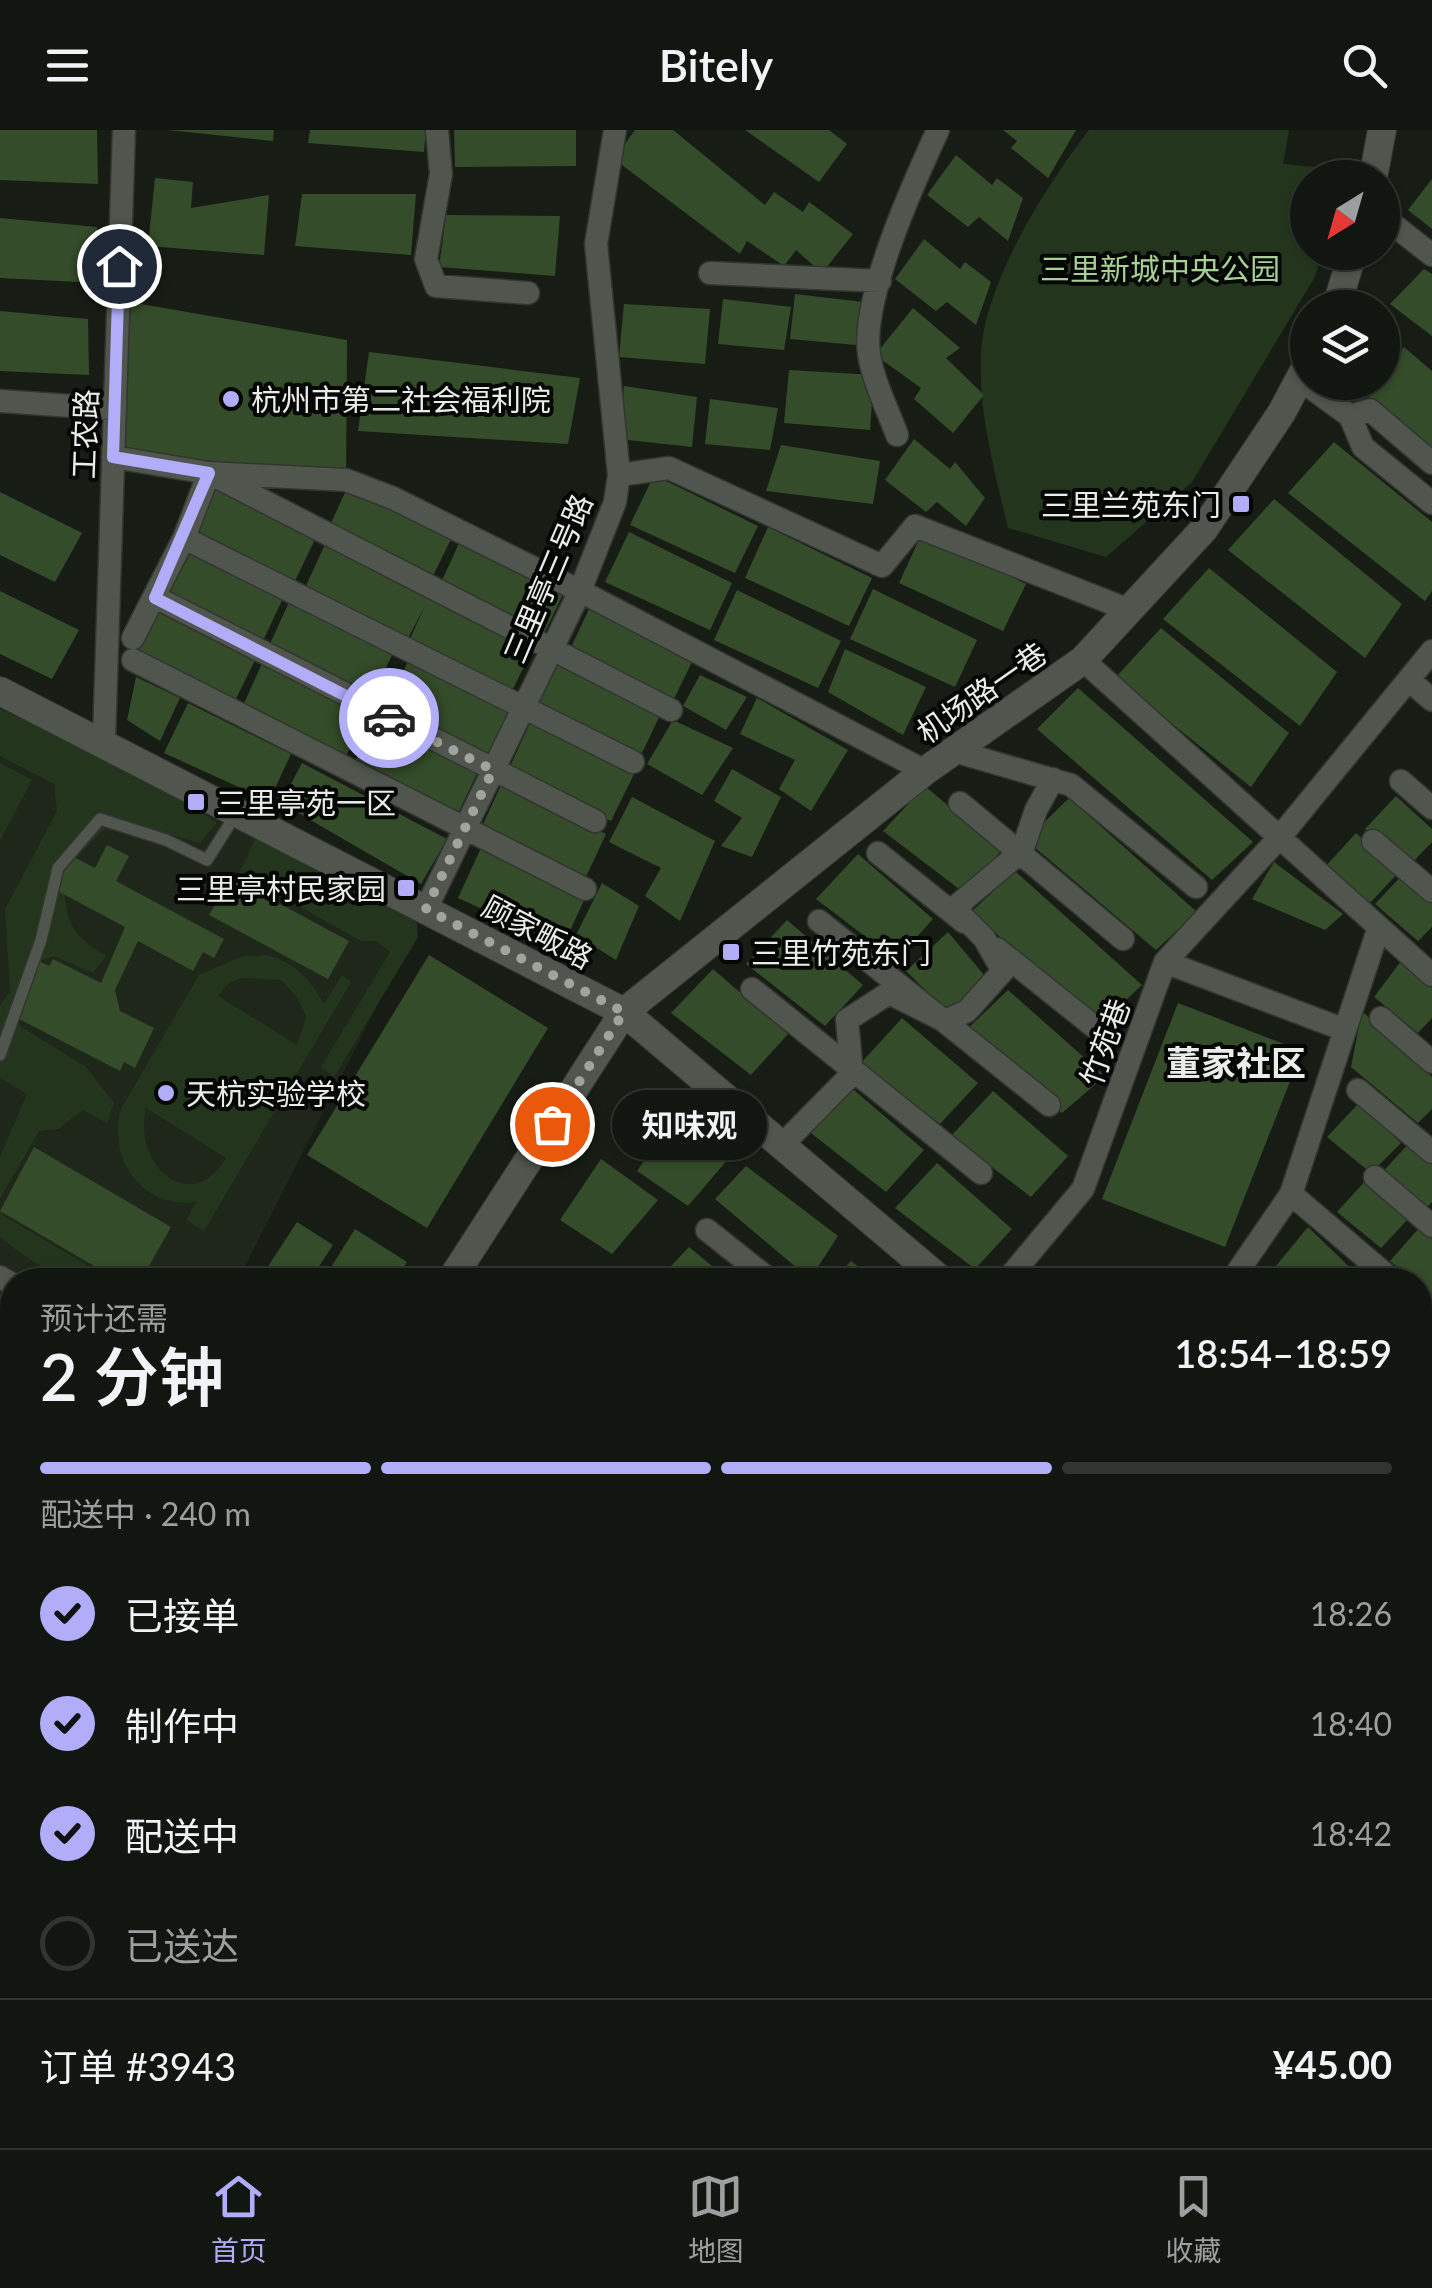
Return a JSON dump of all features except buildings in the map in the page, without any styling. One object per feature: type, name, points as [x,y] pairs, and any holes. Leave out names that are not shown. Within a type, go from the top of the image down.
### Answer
[{"type":"street","name":"工农路","points":[[104,740],[124,130]]},
{"type":"street","points":[[437,130],[440,174],[426,260],[436,286],[528,293]]},
{"type":"street","name":"三里亭三号路","points":[[426,909],[580,591],[615,502],[619,475],[596,244],[615,130]]},
{"type":"street","points":[[897,436],[869,352],[880,281],[901,210],[938,130]]},
{"type":"street","points":[[1376,160],[1382,130]]},
{"type":"street","points":[[1400,230],[1432,254]]},
{"type":"street","points":[[710,273],[880,281]]},
{"type":"street","name":"机场路一巷","points":[[459,1268],[624,1012],[925,771],[1083,660],[1204,529],[1290,392]]},
{"type":"street","points":[[1333,400],[1350,416],[1363,448],[1432,504]]},
{"type":"street","points":[[0,401],[114,409]]},
{"type":"street","points":[[1350,416],[1370,410],[1432,463]]},
{"type":"street","points":[[113,457],[209,473],[346,480],[394,498],[925,771]]},
{"type":"street","points":[[619,475],[669,468],[882,566],[914,526],[1129,610]]},
{"type":"street","points":[[209,473],[133,649],[464,830],[584,890]]},
{"type":"street","points":[[209,473],[671,710]]},
{"type":"street","points":[[184,538],[633,762]]},
{"type":"street","points":[[155,598],[595,821]]},
{"type":"street","name":"竹苑巷","points":[[1017,1268],[1083,1190],[1165,962],[1279,838],[1432,652]]},
{"type":"street","points":[[1083,660],[1432,975]]},
{"type":"street","points":[[1410,681],[1432,700]]},
{"type":"street","name":"顾家畈路","points":[[0,690],[104,740],[624,1012],[927,1268]]},
{"type":"street","points":[[954,750],[1072,785],[1196,887]]},
{"type":"street","points":[[944,1021],[967,1011],[1003,971],[984,938],[954,908],[1019,854],[1053,779]]},
{"type":"street","points":[[1401,781],[1432,808]]},
{"type":"street","points":[[960,803],[1123,938]]},
{"type":"street","points":[[1373,841],[1432,891]]},
{"type":"street","points":[[878,853],[1107,1037]]},
{"type":"street","points":[[819,921],[1048,1104]]},
{"type":"street","points":[[1240,1268],[1291,1194],[1378,930]]},
{"type":"street","points":[[1165,962],[1345,1030]]},
{"type":"street","points":[[752,989],[981,1173]]},
{"type":"street","points":[[782,1145],[852,1074],[846,1020],[889,993],[944,1021]]},
{"type":"street","points":[[1381,1018],[1432,1062]]},
{"type":"street","points":[[1358,1090],[1432,1152]]},
{"type":"street","points":[[1375,1177],[1432,1226]]},
{"type":"street","points":[[1291,1194],[1378,1268]]},
{"type":"street","points":[[707,1230],[755,1268]]},
{"type":"lane","points":[[0,1055],[40,940],[58,868],[100,819],[166,840],[207,860],[238,810]]},
{"type":"shaded area","name":"天杭实验学校","points":[[0,692],[426,909],[244,1268],[0,1268]]},
{"type":"green space","name":"三里新城中央公园","points":[[1089,130],[1289,130],[1283,164],[1290,165],[1290,270],[1317,270],[1307,290],[1290,290],[1290,318],[1192,482],[1106,557],[1008,528],[982,399],[981,355],[993,297],[1020,236]]},
{"type":"green space","points":[[0,709],[145,775],[217,823],[200,843],[157,831],[107,826],[64,870],[70,921],[82,938],[106,956],[93,973],[54,956],[39,961],[17,1014],[20,1026],[86,1067],[114,1103],[107,1123],[83,1110],[58,1129],[39,1131],[0,1199],[0,1157],[27,1094],[0,1078],[0,1006],[10,991],[5,909],[57,811],[54,784],[0,756]]},
{"type":"green space","points":[[0,763],[32,780],[0,841]]},
{"type":"green space","points":[[258,833],[416,919],[418,937],[334,1077],[321,1067],[390,952],[377,941],[361,941],[239,873]]},
{"type":"green space","points":[[266,955],[286,962],[307,979],[324,1004],[342,975],[351,982],[204,1231],[186,1220],[196,1202],[160,1198],[133,1177],[124,1163],[118,1128],[121,1109],[199,975],[241,957]],"holes":[[[242,978],[281,980],[297,997],[306,1017],[297,1045],[218,996],[229,983]],[[146,1108],[226,1158],[212,1175],[197,1183],[182,1183],[168,1176],[148,1148],[144,1129]]]},
{"type":"green space","points":[[0,1211],[92,1268],[46,1268],[0,1237]]},
{"type":"way so far","points":[[389,718],[493,770],[426,909],[624,1012],[552,1124]]},
{"type":"place","name":"杭州市第二社会福利院","points":[[231,399]]},
{"type":"place","name":"三里兰苑东门","points":[[1241,504]]},
{"type":"place","name":"三里亭苑一区","points":[[196,802]]},
{"type":"place","name":"三里亭村民家园","points":[[406,888]]},
{"type":"place","name":"三里竹苑东门","points":[[731,952]]},
{"type":"place","name":"天杭实验学校","points":[[166,1093]]},
{"type":"place","name":"知味观","points":[[552,1124]]},
{"type":"district","name":"董家社区","points":[[1236,1062]]},
{"type":"route","points":[[119,266],[113,457],[209,473],[155,598],[389,718]]}]
